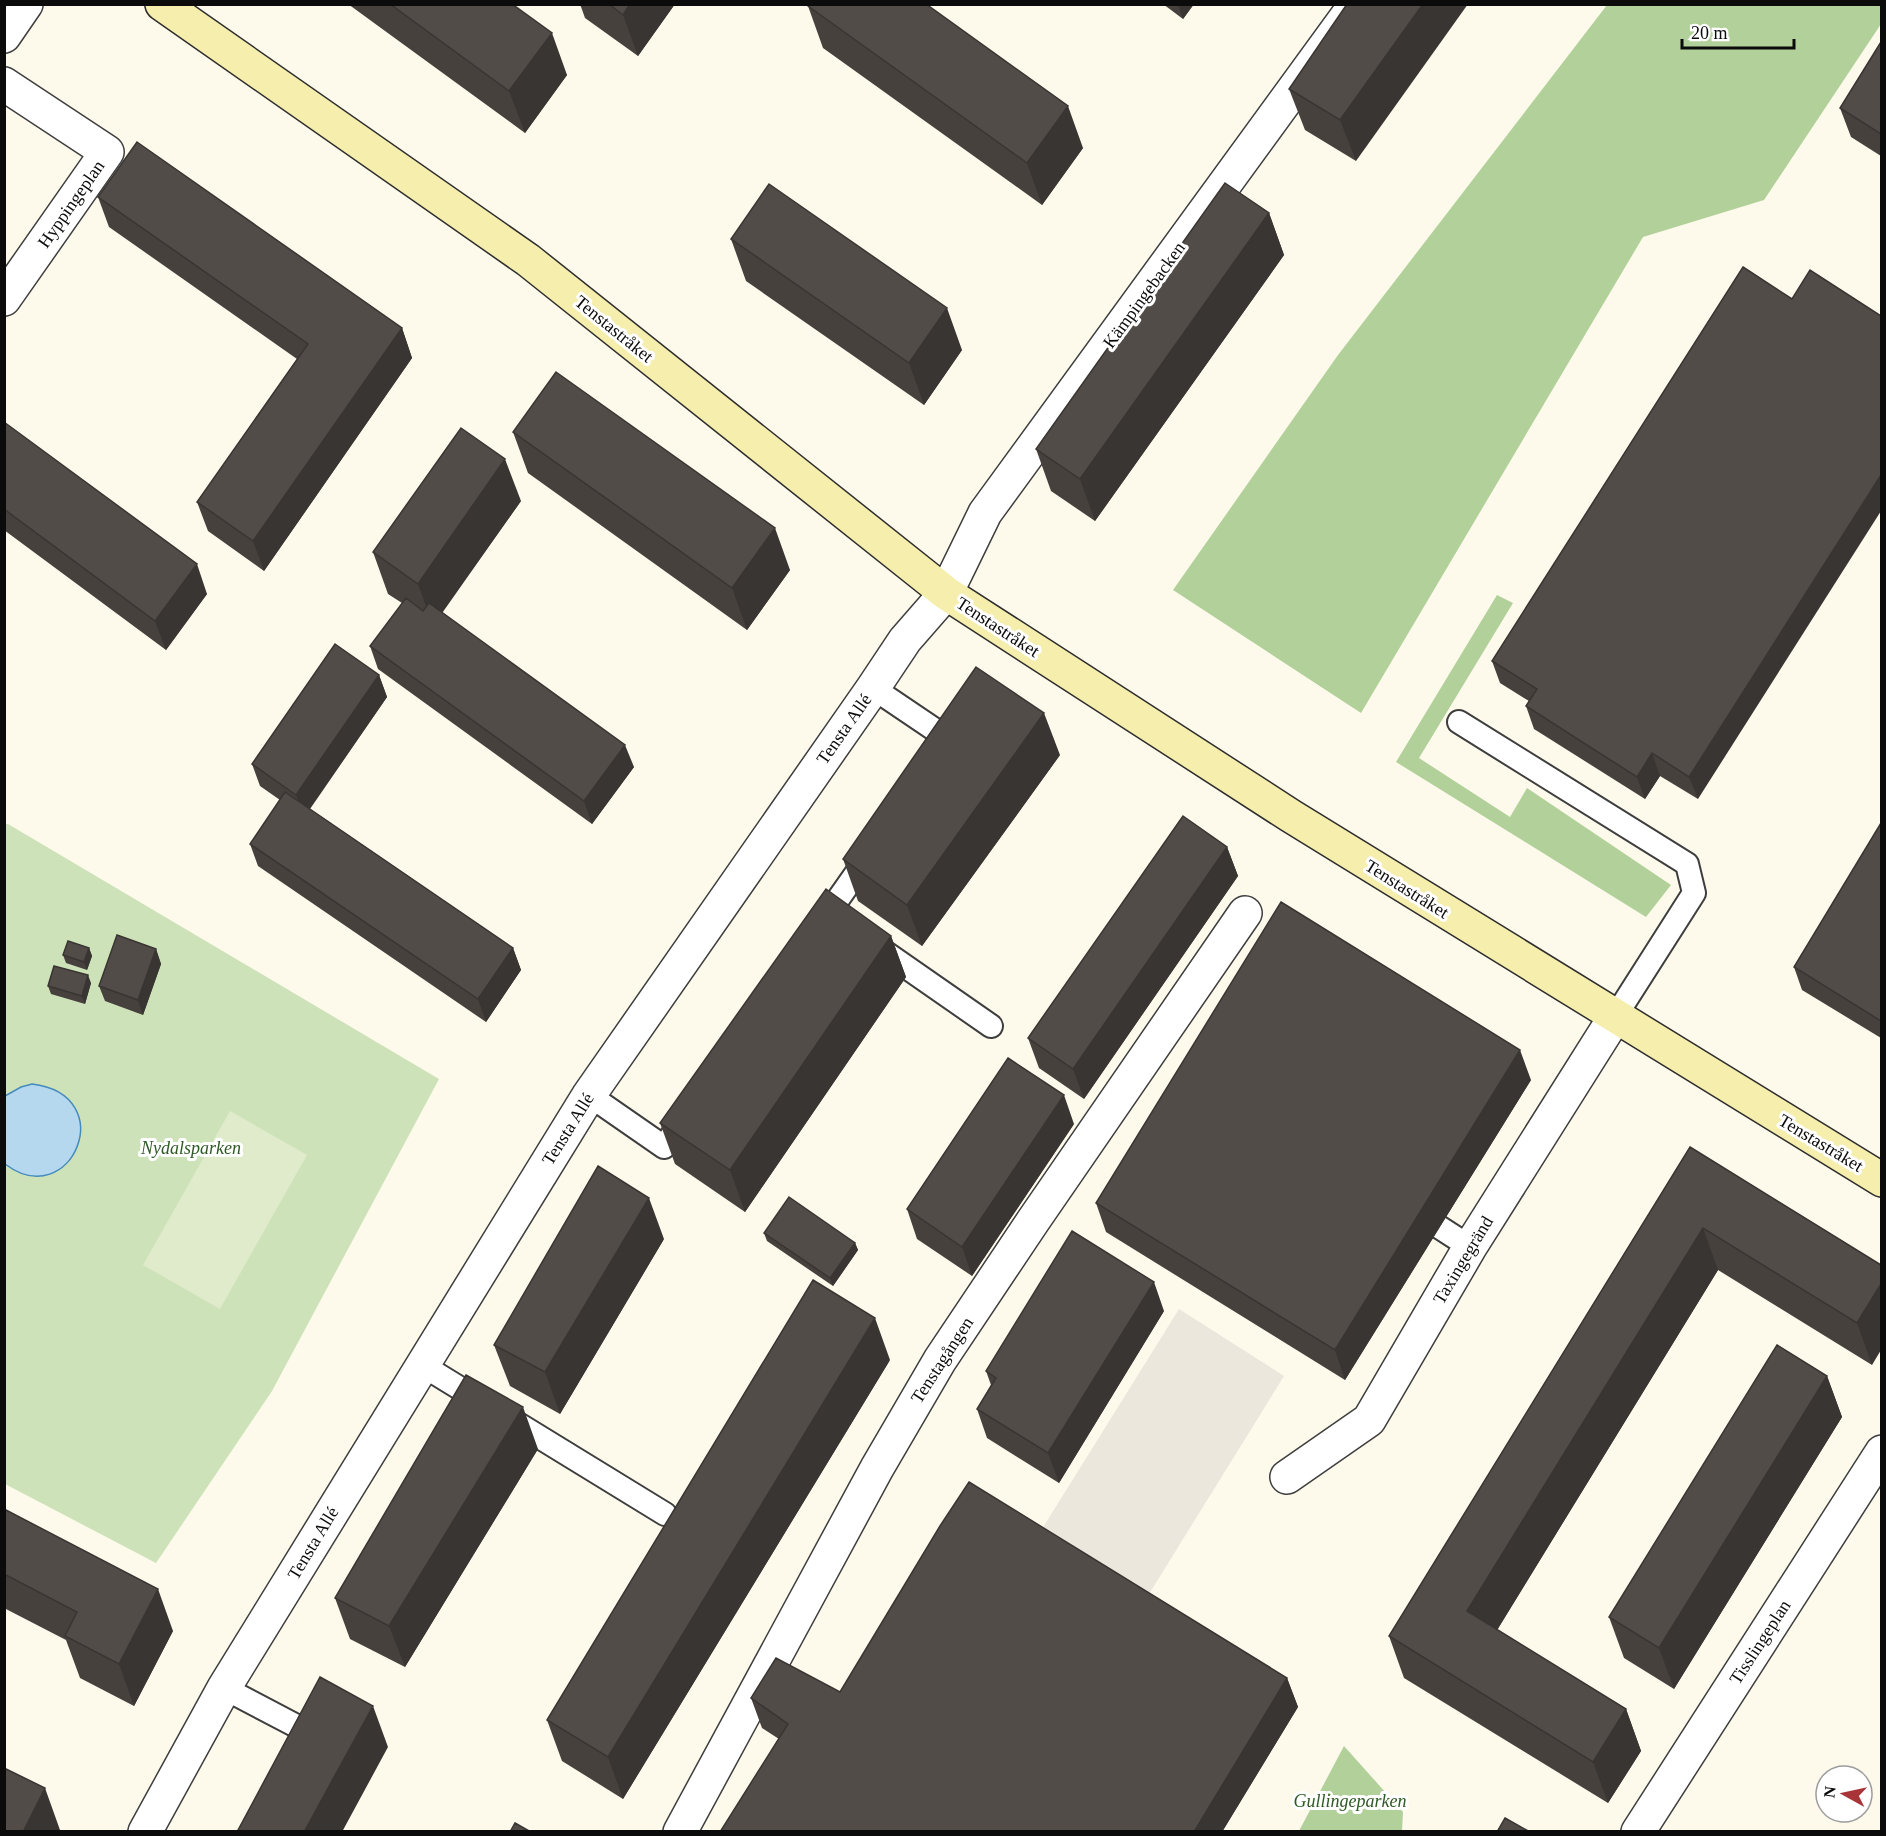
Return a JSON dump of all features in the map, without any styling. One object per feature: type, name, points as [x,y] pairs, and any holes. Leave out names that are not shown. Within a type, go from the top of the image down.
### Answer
[{"type":"street","points":[[4,36],[26,4]]},
{"type":"street","name":"Tenstastråket","points":[[162,4],[528,260],[946,593],[1291,816],[1881,1180]]},
{"type":"street","name":"Kämpingebacken","points":[[946,593],[985,513],[1356,4]]},
{"type":"street","name":"Hyppingeplan","points":[[4,84],[107,152],[4,298]]},
{"type":"street","name":"Tensta Allé","points":[[145,1832],[224,1688],[589,1095],[873,688],[904,640],[946,593]]},
{"type":"street","name":"Tenstagången","points":[[680,1832],[785,1670],[877,1468],[940,1360],[1245,913]]},
{"type":"street","name":"Taxingegränd","points":[[1287,1477],[1369,1420],[1470,1247],[1615,1017]]},
{"type":"street","name":"Tisslingeplan","points":[[1638,1832],[1881,1452]]},
{"type":"lane","points":[[873,688],[950,740],[930,769]]},
{"type":"lane","points":[[1459,722],[1687,864],[1694,893],[1615,1017]]},
{"type":"lane","points":[[808,942],[882,836]]},
{"type":"lane","points":[[828,913],[991,1026]]},
{"type":"lane","points":[[589,1095],[664,1148],[698,1099]]},
{"type":"lane","points":[[1439,1227],[1470,1247]]},
{"type":"lane","points":[[422,1365],[665,1514]]},
{"type":"lane","points":[[224,1688],[306,1731],[290,1761]]},
{"type":"green space","points":[[1607,5],[1881,5],[1881,24],[1764,200],[1643,237],[1361,713],[1173,590],[1338,355]]},
{"type":"green space","points":[[1497,595],[1513,603],[1419,758],[1510,817],[1527,788],[1671,885],[1646,917],[1396,762]]},
{"type":"green space","name":"Nydalsparken","points":[[4,824],[8,824],[439,1079],[272,1391],[156,1563],[5,1484]]},
{"type":"green space","points":[[230,1111],[307,1155],[220,1309],[143,1265]]},
{"type":"green space","name":"Gullingeparken","points":[[1344,1746],[1403,1812],[1402,1831],[1299,1831]]},
{"type":"shaded area","points":[[1179,1309],[1284,1376],[1149,1594],[1042,1529]]},
{"type":"water","points":[[32,1084],[59,1093],[75,1108],[80,1127],[77,1147],[66,1164],[50,1174],[29,1175],[5,1164],[5,1096]]},
{"type":"building","points":[[390,4],[512,4],[552,33],[509,91]]},
{"type":"building","points":[[609,4],[630,4],[623,15]]},
{"type":"building","points":[[810,4],[926,4],[1068,106],[1027,163],[808,6]]},
{"type":"building","points":[[1347,4],[1423,4],[1340,120],[1289,89]]},
{"type":"building","points":[[1881,42],[1881,134],[1840,108]]},
{"type":"building","points":[[137,142],[402,328],[253,541],[197,502],[308,344],[98,197]]},
{"type":"building","points":[[1225,183],[1269,213],[1080,479],[1036,449]]},
{"type":"building","points":[[769,184],[947,308],[909,363],[731,239]]},
{"type":"building","points":[[1743,267],[1792,299],[1810,270],[1881,316],[1881,475],[1689,777],[1652,753],[1637,777],[1526,706],[1537,689],[1492,661]]},
{"type":"building","points":[[556,372],[775,528],[732,588],[513,432]]},
{"type":"building","points":[[4,422],[197,564],[155,621],[4,509]]},
{"type":"building","points":[[461,428],[505,459],[418,584],[373,552]]},
{"type":"building","points":[[406,598],[423,611],[429,603],[625,745],[584,801],[370,646]]},
{"type":"building","points":[[335,644],[379,675],[296,795],[252,764]]},
{"type":"building","points":[[976,667],[1044,713],[907,905],[843,859]]},
{"type":"building","points":[[285,792],[513,948],[478,999],[250,844]]},
{"type":"building","points":[[1183,816],[1227,847],[1073,1069],[1028,1038]]},
{"type":"building","points":[[1881,823],[1881,1021],[1794,967]]},
{"type":"building","points":[[826,889],[891,936],[730,1170],[660,1123]]},
{"type":"building","points":[[1281,902],[1520,1050],[1335,1350],[1096,1203]]},
{"type":"building","points":[[117,935],[156,949],[138,1000],[99,986]]},
{"type":"building","points":[[68,941],[89,948],[84,962],[63,955]]},
{"type":"building","points":[[54,966],[88,975],[82,996],[48,986]]},
{"type":"building","points":[[1008,1058],[1064,1095],[962,1247],[907,1209]]},
{"type":"building","points":[[1690,1147],[1881,1265],[1881,1284],[1857,1323],[1703,1228],[1467,1611],[1626,1709],[1593,1762],[1389,1636]]},
{"type":"building","points":[[598,1166],[649,1198],[545,1372],[494,1345]]},
{"type":"building","points":[[789,1197],[855,1243],[830,1278],[764,1233]]},
{"type":"building","points":[[1072,1231],[1154,1282],[1048,1453],[977,1409],[996,1378],[986,1371]]},
{"type":"building","points":[[813,1280],[875,1318],[608,1757],[547,1720]]},
{"type":"building","points":[[1777,1345],[1827,1376],[1659,1648],[1609,1617]]},
{"type":"building","points":[[466,1375],[523,1407],[389,1626],[335,1598]]},
{"type":"building","points":[[969,1482],[1287,1678],[1194,1832],[720,1832],[788,1724],[751,1698],[776,1658],[840,1692]]},
{"type":"building","points":[[4,1509],[158,1589],[119,1664],[65,1636],[77,1612],[4,1574]]},
{"type":"building","points":[[320,1677],[373,1706],[304,1832],[237,1832]]},
{"type":"building","points":[[4,1768],[45,1788],[23,1832],[4,1832]]},
{"type":"building","points":[[1505,1818],[1530,1832],[1497,1832]]},
{"type":"building","points":[[515,1823],[531,1832],[510,1832]]}]
